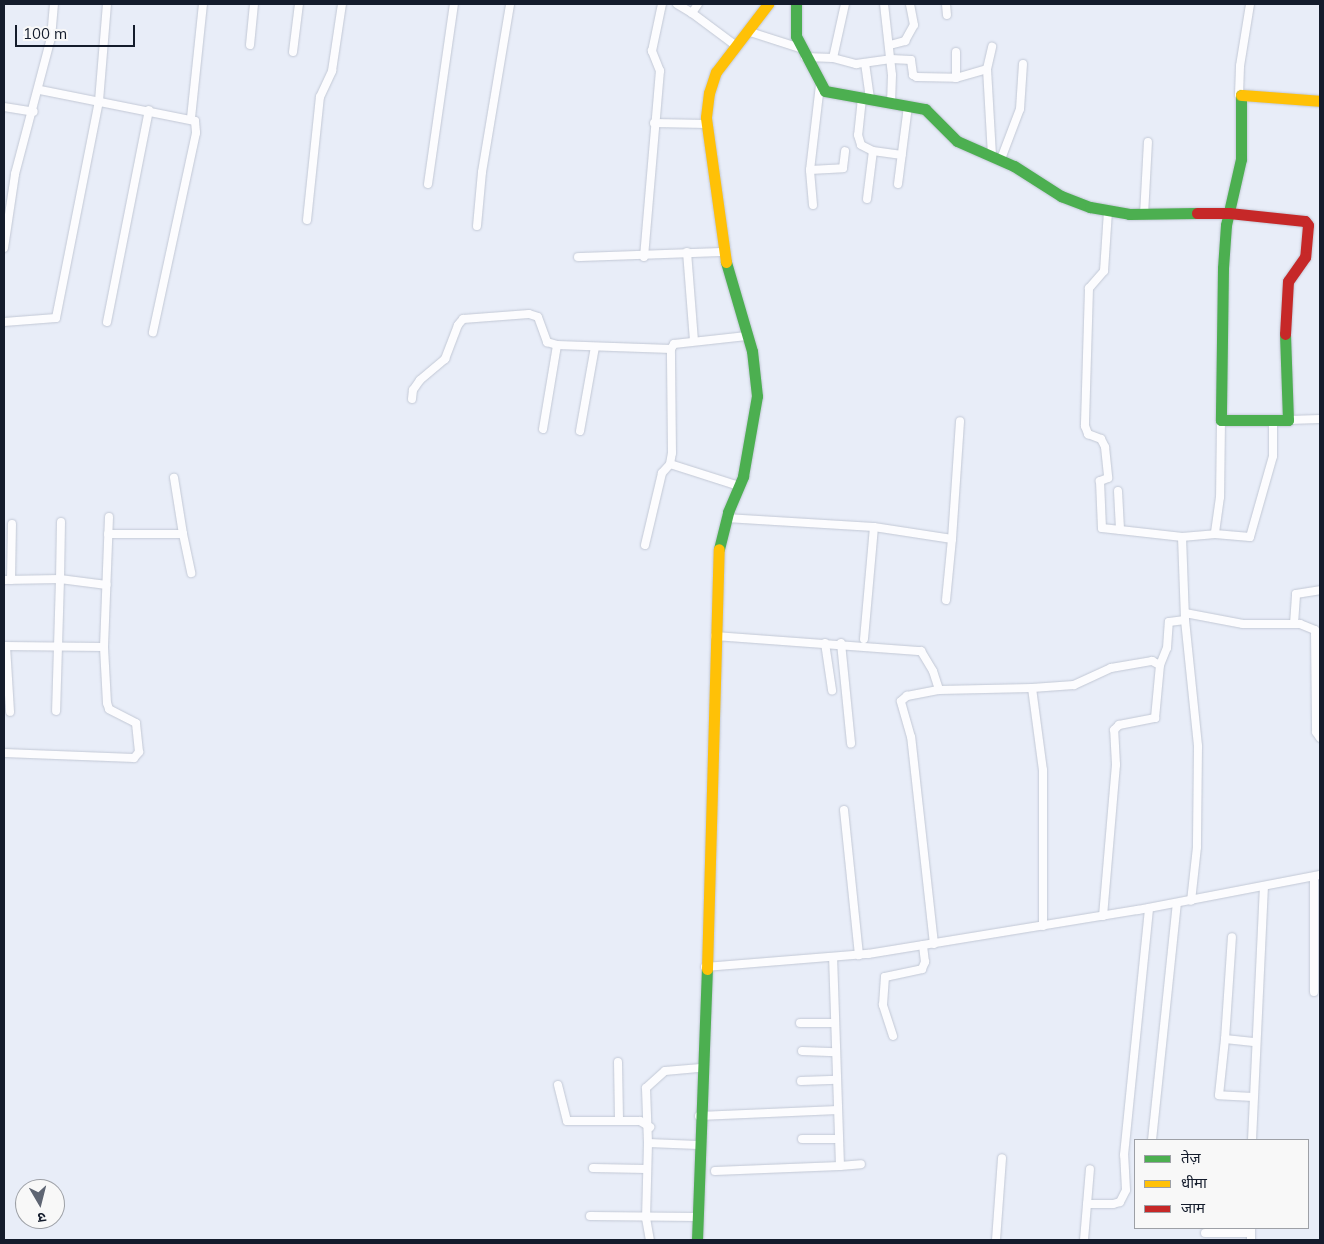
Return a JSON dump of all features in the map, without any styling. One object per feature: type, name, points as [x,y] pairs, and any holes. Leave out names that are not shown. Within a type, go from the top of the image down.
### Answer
[{"type":"street","points":[[4,248],[15,174],[40,90],[51,38],[54,4]]},
{"type":"street","points":[[4,322],[56,318],[99,101],[107,4]]},
{"type":"street","points":[[190,118],[203,4]]},
{"type":"street","points":[[250,45],[254,4]]},
{"type":"street","points":[[293,52],[299,4]]},
{"type":"street","points":[[307,220],[320,97],[332,71],[342,4]]},
{"type":"street","points":[[428,184],[454,4]]},
{"type":"street","points":[[477,226],[482,172],[510,4]]},
{"type":"street","points":[[644,257],[654,123],[660,71],[652,51],[662,4]]},
{"type":"street","points":[[677,4],[735,45]]},
{"type":"street","points":[[692,13],[698,4]]},
{"type":"street","points":[[696,1240],[699,1116],[714,780],[714,636],[720,542],[726,518],[739,486],[757,396],[755,366],[732,291],[724,252],[707,124],[711,86],[735,45],[768,4]]},
{"type":"street","points":[[796,4],[796,36],[802,52],[820,85],[832,94],[891,102],[925,110],[957,141],[996,158],[1061,196],[1108,211],[1144,215],[1229,213],[1302,220],[1308,225],[1305,257],[1288,281],[1284,344],[1288,420]]},
{"type":"street","points":[[833,58],[845,4]]},
{"type":"street","points":[[884,4],[890,45],[891,102]]},
{"type":"street","points":[[890,45],[905,41],[914,25],[910,4]]},
{"type":"street","points":[[946,4],[947,15]]},
{"type":"street","points":[[1215,534],[1220,496],[1223,268],[1229,213],[1241,159],[1242,129],[1239,95],[1241,58],[1250,4]]},
{"type":"street","points":[[746,31],[802,52],[833,58],[865,63],[891,59],[911,60],[914,76],[956,78],[987,69]]},
{"type":"street","points":[[992,47],[987,69],[996,158]]},
{"type":"street","points":[[956,52],[956,78]]},
{"type":"street","points":[[865,63],[866,98],[858,135],[861,145],[873,151],[902,155]]},
{"type":"street","points":[[996,158],[1020,109],[1023,64]]},
{"type":"street","points":[[813,205],[810,170],[820,85]]},
{"type":"street","points":[[40,90],[190,118],[195,121],[196,133],[154,332]]},
{"type":"street","points":[[1239,95],[1320,101]]},
{"type":"street","points":[[898,184],[908,106]]},
{"type":"street","points":[[4,107],[34,112]]},
{"type":"street","points":[[106,322],[149,110]]},
{"type":"street","points":[[654,123],[707,124]]},
{"type":"street","points":[[1144,215],[1148,142]]},
{"type":"street","points":[[810,170],[843,168],[845,151]]},
{"type":"street","points":[[867,200],[873,151]]},
{"type":"street","points":[[1108,211],[1104,270],[1089,288],[1085,426],[1088,434],[1101,439],[1105,447],[1108,478],[1100,481],[1102,528],[1182,537],[1215,534],[1250,537],[1273,456],[1273,419]]},
{"type":"street","points":[[578,257],[644,257],[687,252],[724,252]]},
{"type":"street","points":[[687,252],[694,341]]},
{"type":"street","points":[[412,400],[413,390],[420,380],[445,358],[458,325],[463,319],[529,314],[538,317],[548,342],[557,345],[671,349]]},
{"type":"street","points":[[645,545],[662,473],[670,464],[673,408],[671,349],[674,344],[747,336]]},
{"type":"street","points":[[543,429],[557,345]]},
{"type":"street","points":[[580,431],[595,347]]},
{"type":"street","points":[[1221,420],[1320,419]]},
{"type":"street","points":[[946,600],[960,421]]},
{"type":"street","points":[[670,464],[739,486]]},
{"type":"street","points":[[174,478],[191,573]]},
{"type":"street","points":[[1118,491],[1120,530]]},
{"type":"street","points":[[4,753],[134,758],[139,752],[136,723],[109,710],[107,703],[104,647],[109,517]]},
{"type":"street","points":[[726,518],[874,527],[952,539]]},
{"type":"street","points":[[56,711],[61,522]]},
{"type":"street","points":[[12,524],[8,580],[60,579],[106,585]]},
{"type":"street","points":[[864,639],[874,527]]},
{"type":"street","points":[[108,534],[183,534]]},
{"type":"street","points":[[1182,537],[1185,616],[1198,746],[1197,846],[1191,901]]},
{"type":"street","points":[[1294,624],[1296,594],[1320,590]]},
{"type":"street","points":[[1103,916],[1116,765],[1114,730],[1119,725],[1155,718],[1160,665],[1167,648],[1169,622],[1185,616],[1243,624],[1294,624],[1308,626],[1316,636],[1316,732],[1320,738]]},
{"type":"street","points":[[714,636],[841,643],[921,651],[937,679],[939,690]]},
{"type":"street","points":[[825,643],[832,690]]},
{"type":"street","points":[[841,643],[851,744]]},
{"type":"street","points":[[10,712],[5,646],[104,647]]},
{"type":"street","points":[[934,944],[911,737],[901,701],[907,696],[939,690],[1074,685],[1111,668],[1152,661],[1160,665]]},
{"type":"street","points":[[1032,688],[1044,770],[1043,926]]},
{"type":"street","points":[[844,810],[859,955]]},
{"type":"street","points":[[705,967],[833,958],[934,944],[1191,901],[1317,876],[1314,992]]},
{"type":"street","points":[[1252,1139],[1264,887]]},
{"type":"street","points":[[1152,1139],[1177,903]]},
{"type":"street","points":[[1087,1204],[1113,1204],[1120,1202],[1126,1190],[1124,1155],[1149,908]]},
{"type":"street","points":[[1232,936],[1220,1095],[1253,1097]]},
{"type":"street","points":[[893,1036],[884,1005],[884,977],[922,969],[923,945]]},
{"type":"street","points":[[833,958],[840,1166]]},
{"type":"street","points":[[800,1023],[835,1023]]},
{"type":"street","points":[[1225,1039],[1256,1042]]},
{"type":"street","points":[[802,1051],[836,1052]]},
{"type":"street","points":[[618,1062],[619,1119]]},
{"type":"street","points":[[650,1240],[646,1218],[646,1169],[650,1127],[646,1088],[650,1081],[665,1071],[701,1068]]},
{"type":"street","points":[[801,1081],[837,1080]]},
{"type":"street","points":[[558,1085],[567,1121],[619,1119],[640,1121],[650,1127]]},
{"type":"street","points":[[699,1116],[838,1110]]},
{"type":"street","points":[[802,1139],[839,1139]]},
{"type":"street","points":[[648,1143],[698,1145]]},
{"type":"street","points":[[996,1240],[1002,1158]]},
{"type":"street","points":[[715,1171],[861,1164]]},
{"type":"street","points":[[593,1168],[646,1169]]},
{"type":"street","points":[[1084,1240],[1090,1169]]},
{"type":"street","points":[[590,1216],[697,1217]]},
{"type":"street","points":[[1206,1232],[1251,1234]]},
{"type":"traffic: fast","points":[[796,4],[796,36],[825,91],[925,109],[957,141],[1014,166],[1061,196],[1090,207],[1129,214],[1197,213]]},
{"type":"traffic: fast","points":[[1241,95],[1241,159],[1226,225],[1223,268],[1221,420],[1288,420],[1285,334]]},
{"type":"traffic: fast","points":[[719,549],[728,512],[743,476],[757,396],[752,351],[726,262]]},
{"type":"traffic: fast","points":[[697,1240],[707,969]]},
{"type":"traffic: slow","points":[[726,262],[706,117],[709,93],[716,72],[768,4]]},
{"type":"traffic: slow","points":[[1241,95],[1320,101]]},
{"type":"traffic: slow","points":[[707,969],[719,549]]},
{"type":"traffic: jam","points":[[1197,213],[1229,213],[1305,221],[1308,225],[1305,257],[1288,281],[1285,334]]}]
